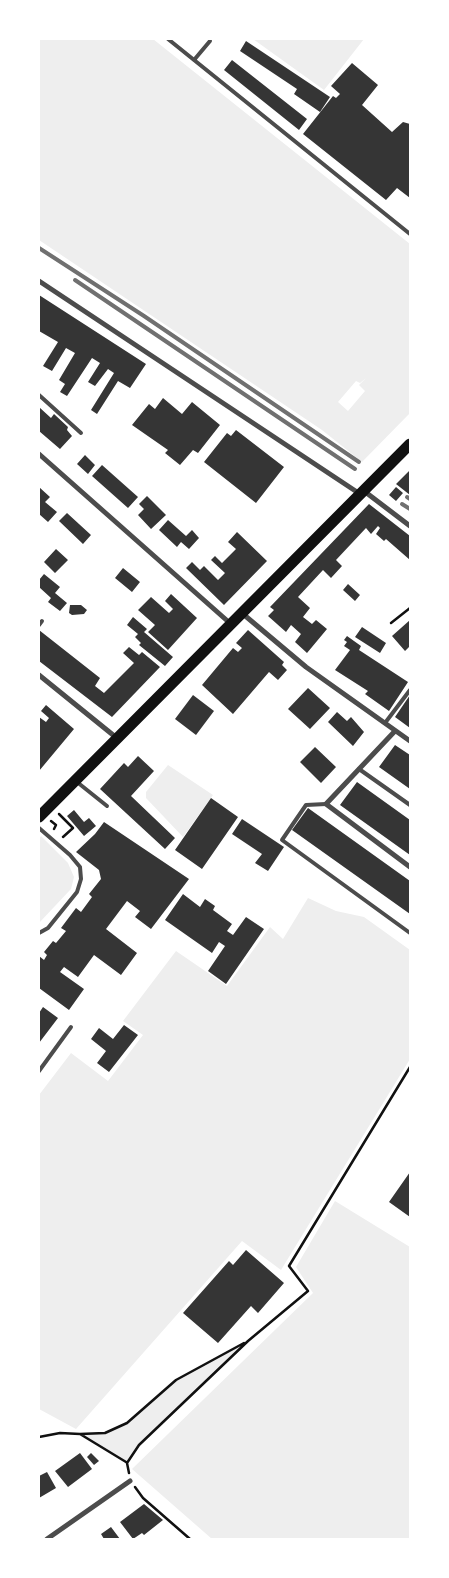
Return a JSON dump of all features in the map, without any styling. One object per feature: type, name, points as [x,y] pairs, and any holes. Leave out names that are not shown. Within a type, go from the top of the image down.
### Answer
[{"type":"main road","points":[[39,817],[410,444]]},
{"type":"street","points":[[39,281],[363,492],[410,526]]},
{"type":"street","points":[[39,454],[232,625]]},
{"type":"street","points":[[243,614],[306,667],[410,741]]},
{"type":"street","points":[[39,675],[118,739]]},
{"type":"street","points":[[395,731],[326,804],[410,867]]},
{"type":"street","points":[[47,1539],[130,1481]]},
{"type":"lane","points":[[168,39],[410,234]]},
{"type":"lane","points":[[194,60],[210,41]]},
{"type":"lane","points":[[39,395],[81,433]]},
{"type":"lane","points":[[385,723],[410,690]]},
{"type":"lane","points":[[359,769],[410,805]]},
{"type":"lane","points":[[76,780],[107,806]]},
{"type":"lane","points":[[326,804],[306,805],[282,840],[410,933]]},
{"type":"lane","points":[[39,828],[70,855],[80,867],[81,879],[77,892],[48,928],[39,933]]},
{"type":"lane","points":[[39,1071],[71,1027]]},
{"type":"path","points":[[391,622],[410,608]]},
{"type":"path","points":[[63,837],[72,828]]},
{"type":"path","points":[[126,1462],[139,1445],[248,1342],[308,1292],[289,1266],[410,1066]]},
{"type":"path","points":[[39,1437],[60,1433],[105,1432],[127,1423],[176,1380],[248,1342]]},
{"type":"path","points":[[80,1434],[126,1462],[130,1481],[143,1498],[190,1539]]},
{"type":"shaded area","points":[[39,39],[153,39],[410,244],[410,413],[362,462],[322,430],[39,240]],"holes":[[[366,378],[359,385],[365,391],[348,411],[338,402],[356,381],[360,383]]]},
{"type":"shaded area","points":[[253,39],[364,39],[324,90]]},
{"type":"shaded area","points":[[168,765],[213,795],[183,837],[146,798],[146,792]]},
{"type":"shaded area","points":[[41,836],[68,863],[74,877],[71,889],[39,923],[39,839]]},
{"type":"shaded area","points":[[308,898],[336,911],[364,917],[410,950],[410,1059],[281,1270],[242,1241],[76,1429],[39,1409],[39,1095],[71,1053],[108,1081],[143,1035],[123,1021],[176,951],[227,986],[270,927],[283,939]]},
{"type":"shaded area","points":[[335,1201],[410,1247],[410,1539],[212,1539],[132,1469],[313,1293],[296,1267]]},
{"type":"shaded area","points":[[248,1341],[139,1445],[127,1463],[80,1434],[105,1433],[127,1423],[176,1380]]},
{"type":"building","points":[[246,41],[330,97],[320,112],[294,94],[297,89],[240,51]]},
{"type":"building","points":[[232,60],[307,119],[299,130],[224,70]]},
{"type":"building","points":[[352,63],[378,85],[362,105],[392,132],[403,122],[410,124],[410,198],[397,188],[386,200],[303,134],[333,96],[336,98],[340,94],[331,86]]},
{"type":"building","points":[[39,295],[146,364],[130,388],[118,381],[97,414],[91,410],[114,373],[108,369],[95,386],[88,382],[100,363],[92,358],[67,396],[60,392],[65,384],[59,380],[75,353],[66,348],[52,371],[43,366],[58,342],[39,331]]},
{"type":"building","points":[[163,398],[182,414],[192,402],[220,425],[198,453],[193,450],[180,465],[165,453],[168,450],[132,425],[149,404],[155,409]]},
{"type":"building","points":[[39,407],[51,418],[54,414],[68,427],[67,430],[72,436],[60,449],[39,431]]},
{"type":"building","points":[[236,430],[284,467],[256,503],[204,462],[227,433],[231,436]]},
{"type":"building","points":[[85,455],[95,465],[88,474],[77,464]]},
{"type":"building","points":[[102,465],[138,497],[128,508],[92,476]]},
{"type":"building","points":[[410,470],[410,495],[396,484]]},
{"type":"building","points":[[39,487],[50,497],[45,502],[57,512],[48,522],[39,514]]},
{"type":"building","points":[[396,487],[403,493],[396,501],[389,495]]},
{"type":"building","points":[[147,496],[166,515],[151,529],[138,515],[144,509],[139,504]]},
{"type":"building","points":[[369,504],[410,536],[410,560],[386,539],[384,541],[376,534],[380,528],[378,526],[371,534],[366,528],[336,560],[342,566],[331,578],[323,570],[298,597],[310,608],[303,617],[312,624],[316,620],[327,629],[307,653],[295,642],[301,634],[291,625],[286,632],[268,616],[274,610],[270,607]]},
{"type":"building","points":[[67,513],[91,535],[83,544],[59,521]]},
{"type":"building","points":[[168,520],[186,536],[192,530],[199,538],[189,549],[181,542],[177,547],[159,530]]},
{"type":"building","points":[[237,532],[267,561],[224,605],[186,568],[192,562],[200,570],[204,566],[218,580],[225,573],[211,560],[215,556],[222,563],[236,549],[228,542]]},
{"type":"building","points":[[56,549],[68,560],[55,573],[44,562]]},
{"type":"building","points":[[123,568],[140,582],[132,592],[115,578]]},
{"type":"building","points":[[44,574],[60,587],[55,593],[67,603],[60,611],[48,602],[51,598],[39,587],[39,580]]},
{"type":"building","points":[[348,584],[360,595],[355,601],[343,590]]},
{"type":"building","points":[[171,594],[197,618],[168,650],[148,632],[155,625],[138,610],[151,597],[169,613],[173,609],[165,601]]},
{"type":"building","points":[[70,605],[81,605],[87,610],[84,614],[72,615],[69,613]]},
{"type":"building","points":[[133,617],[147,629],[144,632],[173,657],[165,666],[139,645],[141,643],[135,637],[138,634],[127,625]]},
{"type":"building","points":[[410,620],[410,646],[405,651],[392,636]]},
{"type":"building","points":[[362,627],[386,643],[380,653],[355,637]]},
{"type":"building","points":[[39,630],[100,678],[95,686],[104,693],[134,663],[123,653],[129,647],[139,655],[142,652],[160,667],[112,717],[39,661]]},
{"type":"building","points":[[248,630],[284,662],[282,665],[287,670],[278,680],[269,672],[233,714],[202,685],[233,648],[238,652],[242,648],[236,643]]},
{"type":"building","points":[[347,636],[361,646],[359,650],[408,682],[389,711],[365,694],[368,691],[335,670],[350,650],[344,646],[347,642],[344,640]]},
{"type":"building","points":[[308,688],[330,708],[310,729],[288,709]]},
{"type":"building","points":[[193,695],[214,711],[196,735],[175,719]]},
{"type":"building","points":[[410,695],[410,728],[395,717]]},
{"type":"building","points":[[46,705],[74,729],[39,771],[39,717],[46,722],[49,718],[41,711]]},
{"type":"building","points":[[337,712],[347,721],[351,717],[364,732],[353,746],[328,722]]},
{"type":"building","points":[[395,745],[410,755],[410,789],[379,767]]},
{"type":"building","points":[[315,747],[336,767],[321,783],[300,762]]},
{"type":"building","points":[[138,756],[154,771],[131,796],[175,838],[165,849],[100,789],[124,763],[128,767]]},
{"type":"building","points":[[357,782],[410,820],[410,855],[340,805]]},
{"type":"building","points":[[211,798],[238,817],[202,869],[175,850]]},
{"type":"building","points":[[308,808],[410,881],[410,914],[292,830]]},
{"type":"building","points":[[74,810],[84,822],[89,818],[96,826],[84,836],[67,816]]},
{"type":"building","points":[[242,819],[284,847],[268,871],[255,863],[262,854],[232,834]]},
{"type":"building","points":[[104,822],[189,879],[151,929],[135,917],[140,911],[127,901],[106,929],[137,953],[121,975],[94,955],[78,977],[64,967],[60,972],[84,989],[69,1010],[39,988],[39,956],[44,960],[47,955],[44,952],[53,941],[56,943],[66,931],[61,928],[76,908],[81,912],[92,897],[89,894],[101,879],[99,870],[76,852],[95,834]]},
{"type":"building","points":[[183,894],[200,907],[205,899],[215,906],[213,910],[232,924],[227,931],[233,935],[246,917],[264,929],[226,984],[208,971],[225,946],[219,942],[212,953],[165,920]]},
{"type":"building","points":[[43,1007],[58,1018],[39,1043],[39,1013]]},
{"type":"building","points":[[124,1025],[138,1035],[109,1072],[97,1063],[106,1051],[91,1039],[99,1028],[113,1039]]},
{"type":"building","points":[[410,1172],[410,1217],[389,1202]]},
{"type":"building","points":[[246,1250],[284,1283],[258,1313],[251,1306],[218,1343],[183,1313],[229,1261],[233,1265]]},
{"type":"building","points":[[80,1453],[92,1469],[68,1487],[55,1471]]},
{"type":"building","points":[[91,1453],[99,1461],[94,1465],[87,1457]]},
{"type":"building","points":[[47,1472],[56,1488],[39,1498],[39,1476]]},
{"type":"building","points":[[144,1504],[163,1520],[144,1535],[142,1533],[133,1539],[120,1522]]},
{"type":"building","points":[[111,1527],[120,1539],[104,1539],[101,1534]]},
{"type":"railway","points":[[39,248],[144,316],[359,462]]},
{"type":"railway","points":[[75,280],[355,469]]},
{"type":"railway","points":[[402,504],[410,509]]}]
